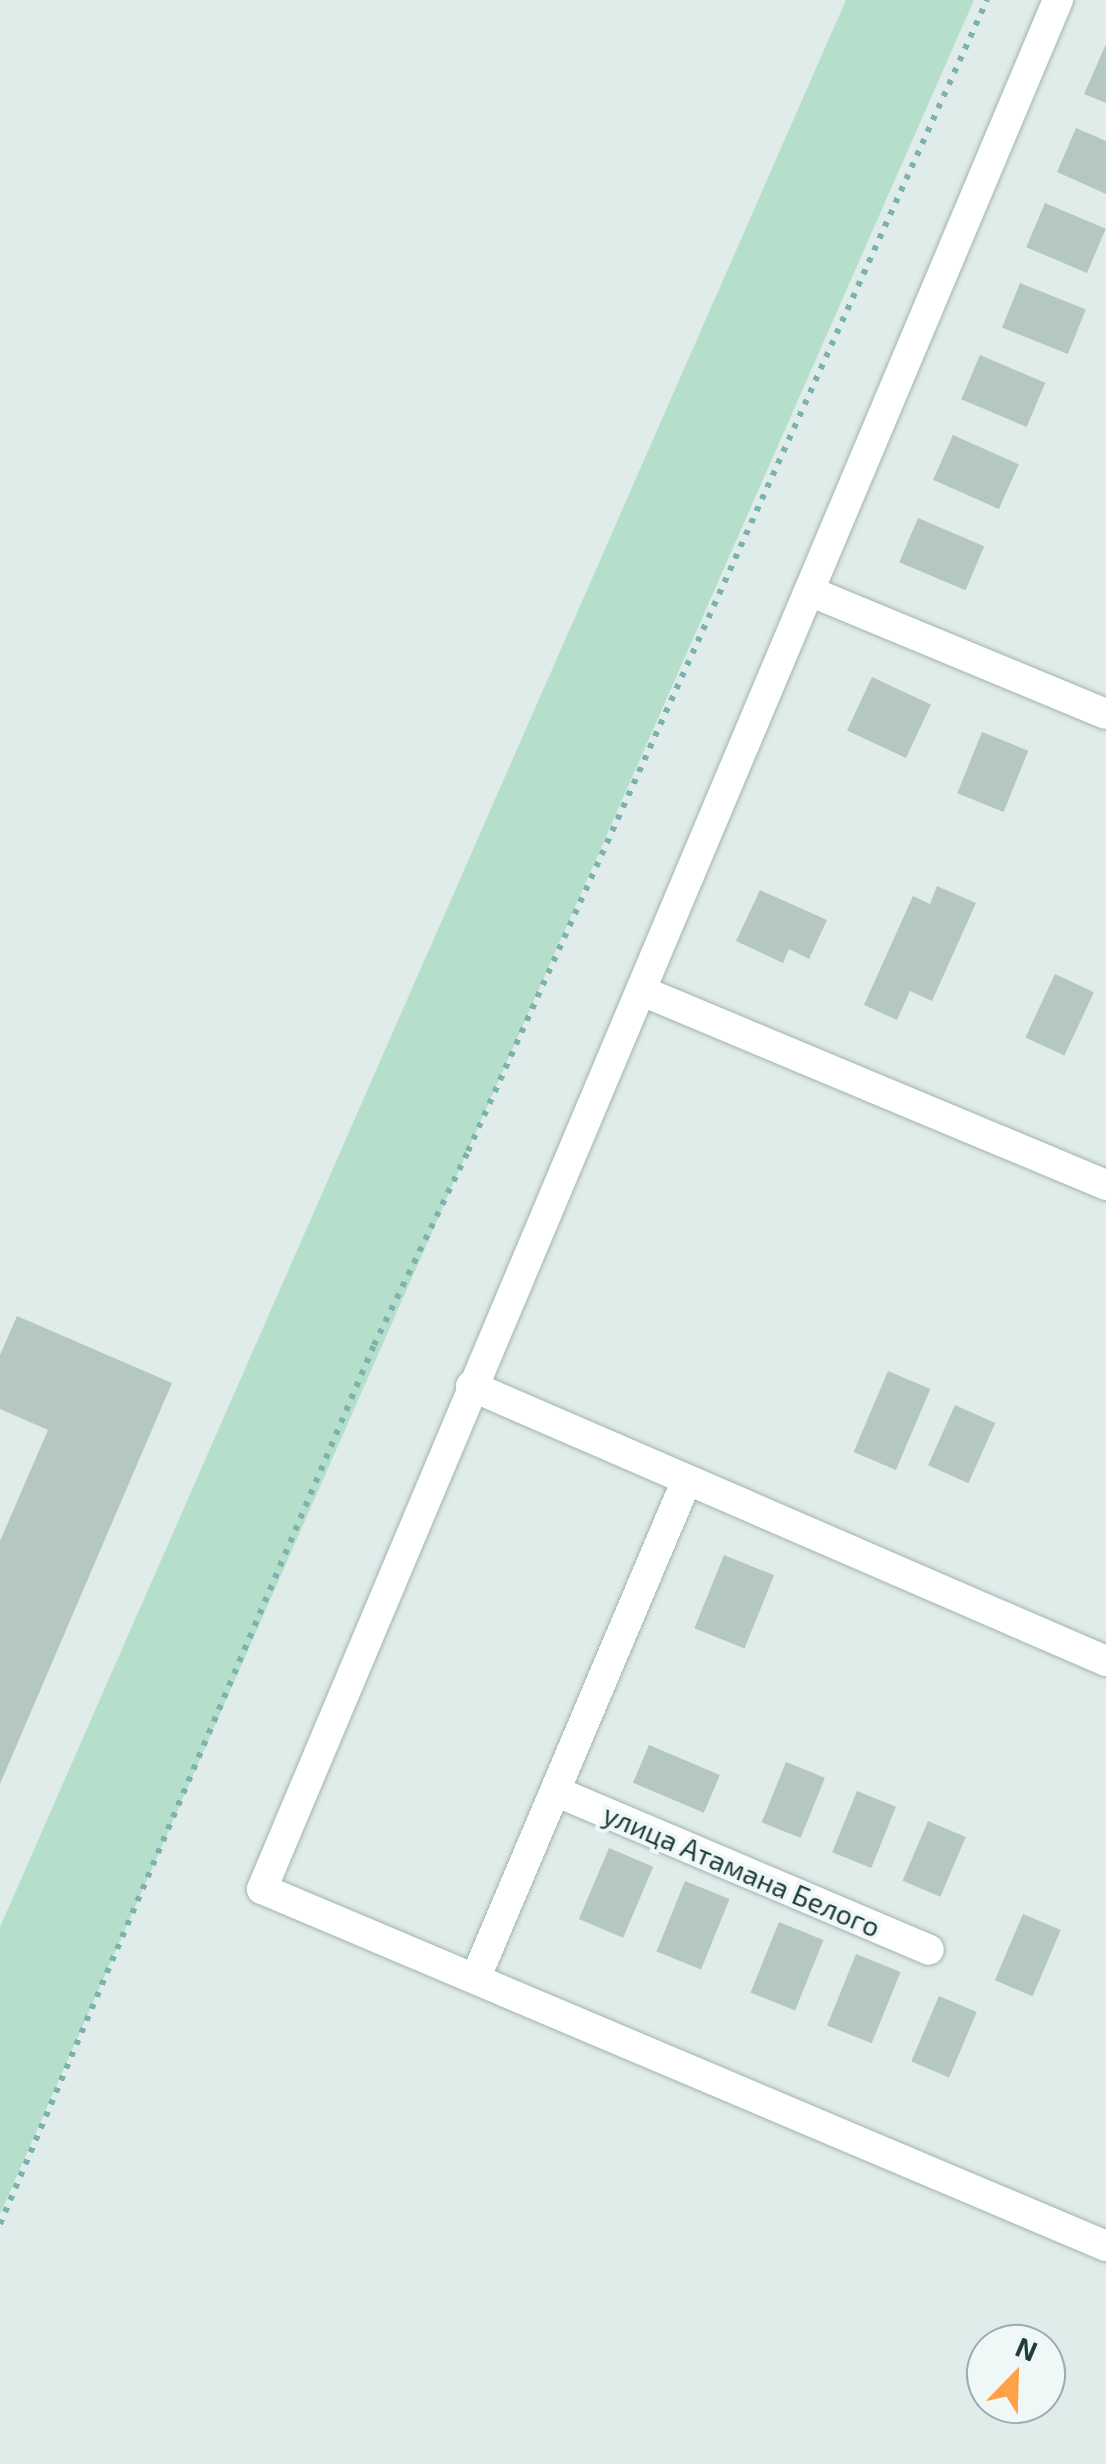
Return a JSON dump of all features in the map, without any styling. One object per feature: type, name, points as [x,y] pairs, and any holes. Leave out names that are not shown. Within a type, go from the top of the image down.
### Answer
[{"type":"street","points":[[1058,0],[262,1889],[1106,2246]]},
{"type":"street","points":[[809,591],[1106,714]]},
{"type":"street","points":[[642,991],[1106,1185]]},
{"type":"street","points":[[471,1386],[1106,1661]]},
{"type":"street","points":[[476,1977],[686,1482]]},
{"type":"street","name":"улица Атамана Белого","points":[[555,1791],[929,1950]]},
{"type":"path","points":[[0,2224],[374,1345],[468,1151],[987,0]]},
{"type":"green space","points":[[846,0],[974,0],[0,2214],[0,1927]]},
{"type":"building","points":[[1106,44],[1106,103],[1084,94]]},
{"type":"building","points":[[1076,128],[1106,141],[1106,194],[1057,172]]},
{"type":"building","points":[[1045,203],[1106,229],[1087,273],[1026,247]]},
{"type":"building","points":[[1020,283],[1086,310],[1068,354],[1002,328]]},
{"type":"building","points":[[980,355],[1045,383],[1027,427],[961,399]]},
{"type":"building","points":[[953,435],[1019,464],[999,509],[933,480]]},
{"type":"building","points":[[918,518],[984,546],[966,590],[899,562]]},
{"type":"building","points":[[872,677],[931,704],[906,758],[847,730]]},
{"type":"building","points":[[982,732],[1028,751],[1004,812],[957,793]]},
{"type":"building","points":[[937,886],[976,903],[932,1001],[910,991],[897,1020],[864,1005],[913,896],[930,904]]},
{"type":"building","points":[[760,890],[827,920],[809,959],[789,949],[783,963],[736,941]]},
{"type":"building","points":[[1055,974],[1094,992],[1064,1056],[1025,1037]]},
{"type":"building","points":[[17,1316],[172,1383],[0,1784],[0,1541],[48,1430],[0,1409],[0,1355]]},
{"type":"building","points":[[888,1371],[930,1389],[896,1470],[854,1452]]},
{"type":"building","points":[[955,1405],[995,1423],[968,1483],[928,1465]]},
{"type":"building","points":[[724,1555],[774,1575],[744,1648],[694,1628]]},
{"type":"building","points":[[649,1745],[720,1775],[704,1813],[633,1783]]},
{"type":"building","points":[[786,1762],[825,1778],[801,1838],[762,1822]]},
{"type":"building","points":[[857,1791],[896,1807],[871,1868],[832,1852]]},
{"type":"building","points":[[928,1821],[966,1837],[940,1897],[903,1881]]},
{"type":"building","points":[[609,1848],[653,1867],[623,1938],[579,1919]]},
{"type":"building","points":[[685,1881],[730,1899],[701,1969],[657,1951]]},
{"type":"building","points":[[1023,1914],[1061,1930],[1033,1996],[995,1980]]},
{"type":"building","points":[[779,1922],[824,1940],[795,2010],[751,1992]]},
{"type":"building","points":[[856,1954],[901,1972],[872,2043],[827,2025]]},
{"type":"building","points":[[939,1996],[977,2012],[949,2077],[911,2061]]}]
